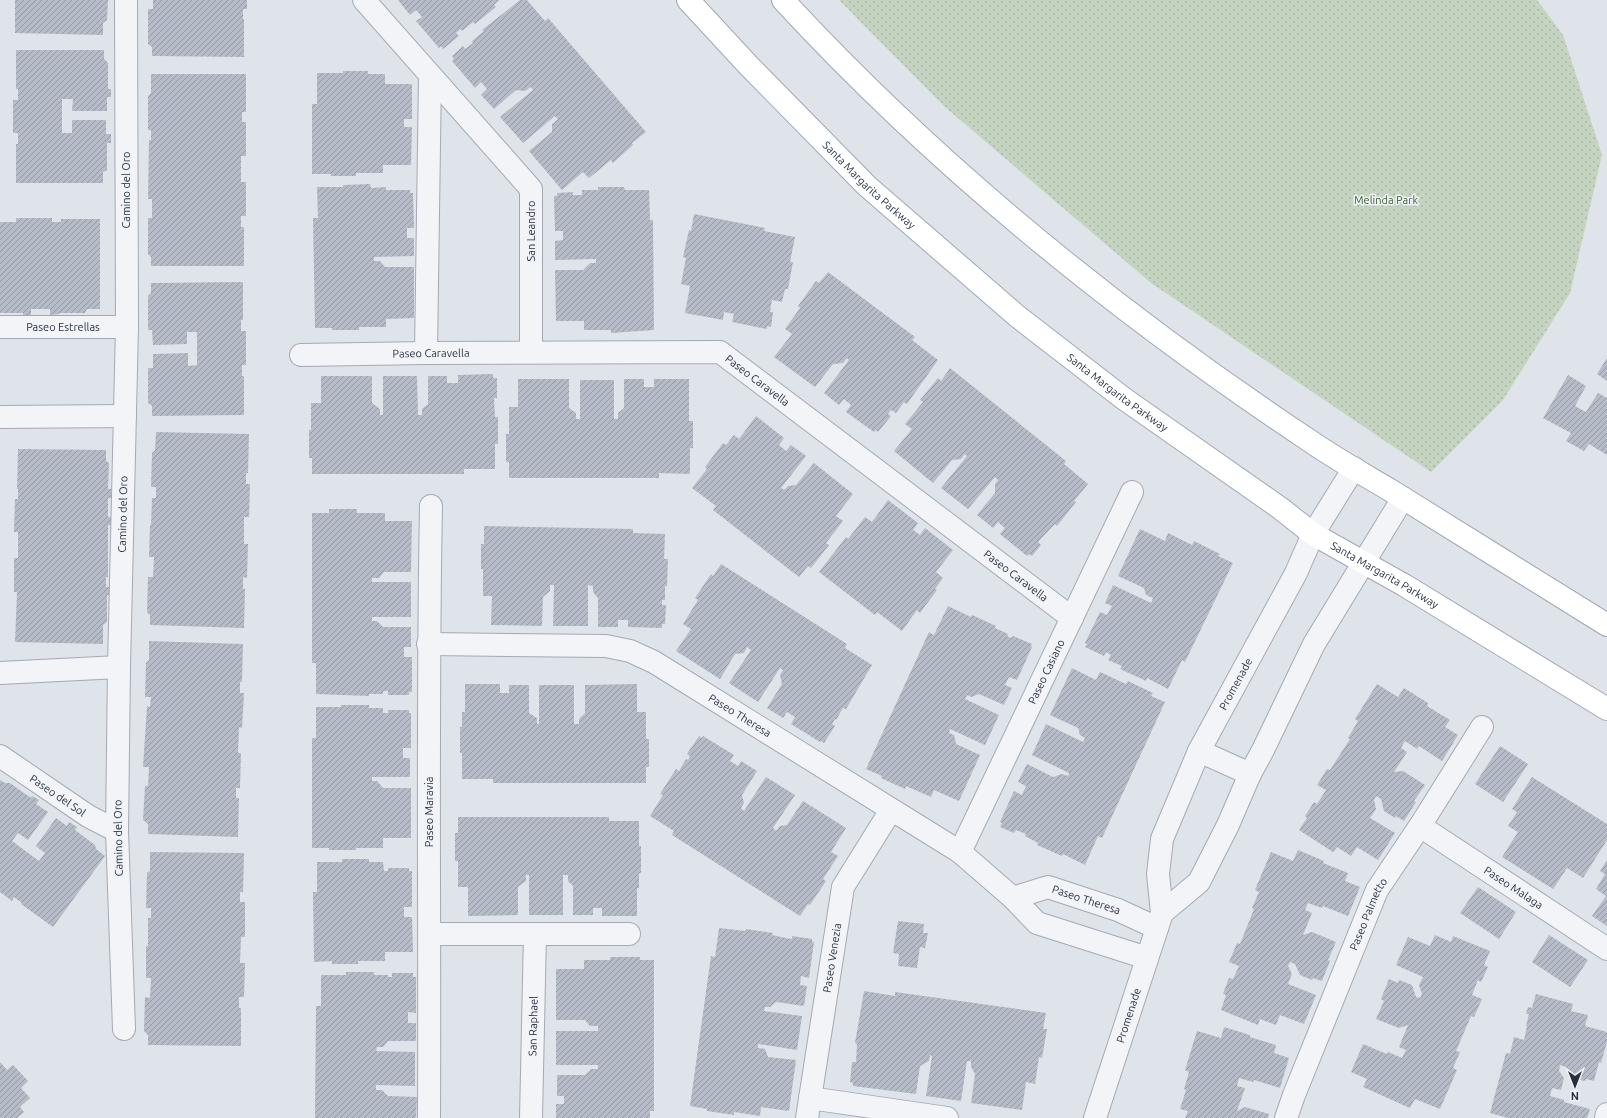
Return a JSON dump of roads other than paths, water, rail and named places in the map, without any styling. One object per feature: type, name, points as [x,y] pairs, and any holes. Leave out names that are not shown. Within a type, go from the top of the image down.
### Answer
[{"type":"main road","name":"Santa Margarita Parkway","points":[[688,0],[749,66],[867,186],[1017,316],[1123,398],[1280,508],[1313,534],[1404,585],[1607,709]]},
{"type":"main road","points":[[784,0],[901,120],[960,174],[1021,226],[1180,351],[1313,443],[1607,625]]},
{"type":"street","name":"Camino del Oro","points":[[124,1029],[117,831],[119,667],[127,327],[126,0]]},
{"type":"street","name":"San Leandro","points":[[364,0],[531,189],[531,352]]},
{"type":"street","points":[[426,353],[430,76]]},
{"type":"street","name":"Paseo Estrellas","points":[[0,328],[127,327]]},
{"type":"street","name":"Paseo Caravella","points":[[301,355],[531,352],[720,352],[1072,618]]},
{"type":"street","points":[[0,417],[125,416]]},
{"type":"street","name":"Promenade","points":[[1095,1118],[1159,921],[1158,874],[1162,839],[1200,751],[1296,573],[1313,534],[1354,468]]},
{"type":"street","name":"Paseo Casiano","points":[[960,852],[1132,492]]},
{"type":"street","points":[[1159,921],[1200,882],[1228,825],[1250,774],[1314,644],[1403,498]]},
{"type":"street","name":"Paseo Maravia","points":[[428,1118],[430,934],[428,644],[431,506]]},
{"type":"street","name":"Paseo Theresa","points":[[428,644],[606,646],[630,651],[654,662],[890,810],[960,852],[1013,898],[1037,922],[1147,958]]},
{"type":"street","points":[[0,672],[119,667]]},
{"type":"street","name":"Paseo Palmetto","points":[[1286,1118],[1297,1087],[1377,890],[1420,826],[1482,727]]},
{"type":"street","points":[[1200,751],[1250,774]]},
{"type":"street","name":"Paseo del Sol","points":[[0,756],[88,816],[117,831]]},
{"type":"street","name":"Paseo Venezia","points":[[809,1108],[843,887],[890,810]]},
{"type":"street","name":"Paseo Malaga","points":[[1420,826],[1607,949]]},
{"type":"street","name":"Paseo Theresa","points":[[1013,898],[1048,887],[1118,910],[1159,921]]},
{"type":"street","points":[[430,934],[629,934]]},
{"type":"street","name":"San Raphael","points":[[531,1118],[535,934]]},
{"type":"street","points":[[809,1108],[947,1118]]},
{"type":"street","points":[[1606,1118],[1607,1114]]},
{"type":"park label","name":"Melinda Park","points":[[1386,200]]}]
